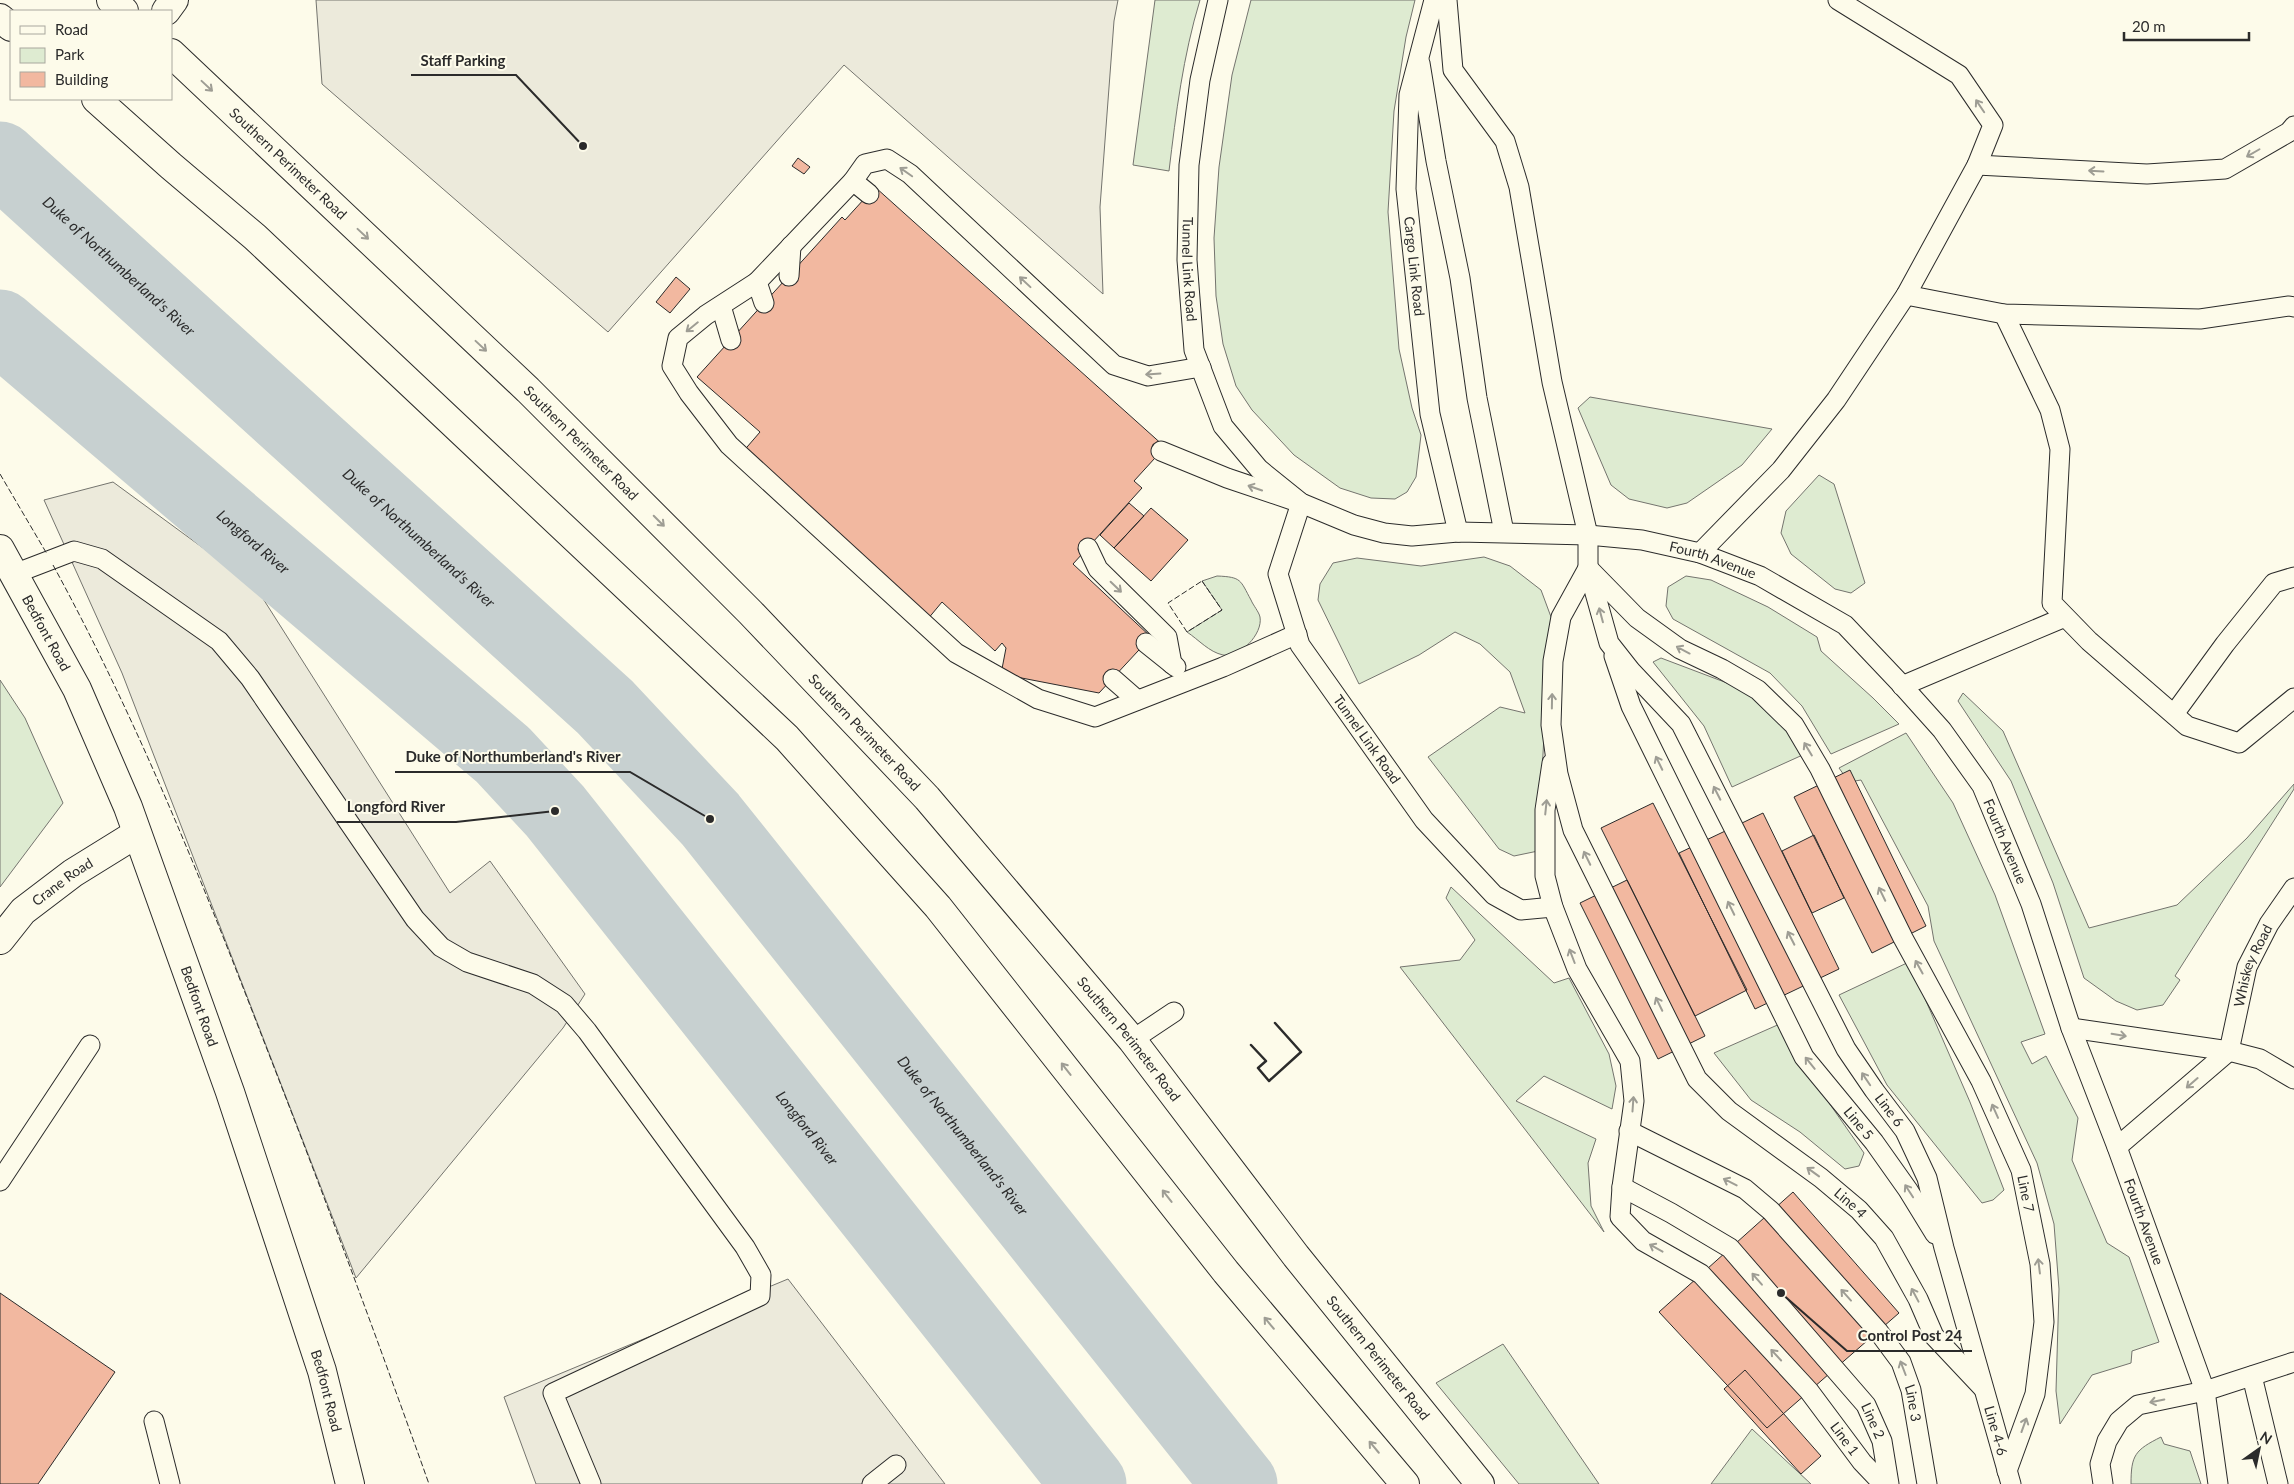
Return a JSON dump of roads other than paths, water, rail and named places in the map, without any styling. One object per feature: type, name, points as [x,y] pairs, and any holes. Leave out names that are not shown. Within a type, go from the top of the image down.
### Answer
[{"type":"street","points":[[111,0],[123,10]]},
{"type":"street","points":[[0,18],[10,26]]},
{"type":"street","name":"Southern Perimeter Road","points":[[172,54],[528,390],[750,612],[927,798],[1132,1040],[1296,1256],[1480,1484]]},
{"type":"street","points":[[99,100],[171,166],[255,237],[787,738],[938,907],[1226,1272],[1405,1484]]},
{"type":"street","name":"Bedfont Road","points":[[0,549],[77,689],[128,807],[136,834],[230,1092],[322,1371],[350,1484]]},
{"type":"street","name":"Crane Road","points":[[0,940],[23,912],[73,873],[136,834]]},
{"type":"lane","name":"Tunnel Link Road","points":[[1218,0],[1200,80],[1189,165],[1187,260],[1194,350],[1224,426],[1259,469],[1301,504],[1354,525],[1384,533],[1412,536],[1458,532]]},
{"type":"lane","name":"Cargo Link Road","points":[[1434,0],[1409,95],[1406,188],[1430,414],[1458,532]]},
{"type":"lane","points":[[1447,0],[1453,70],[1504,141],[1519,187],[1552,382],[1588,535],[1588,568]]},
{"type":"lane","points":[[1700,552],[1793,456],[1836,400],[1906,295],[1977,165],[1993,125],[1959,75],[1838,0]]},
{"type":"lane","points":[[1419,57],[1436,161],[1460,278],[1477,398],[1504,532]]},
{"type":"lane","points":[[1977,165],[2147,174],[2225,169],[2289,132],[2294,126]]},
{"type":"lane","points":[[1201,367],[1148,376],[1114,365],[910,174],[887,159],[865,164],[853,181],[757,282],[678,338],[672,366],[688,393],[729,445],[956,653],[1038,699],[1095,717],[1297,634]]},
{"type":"lane","points":[[853,181],[869,194]]},
{"type":"lane","points":[[789,276],[791,246]]},
{"type":"lane","points":[[757,282],[764,303]]},
{"type":"lane","points":[[1906,295],[2004,314],[2200,319],[2289,306],[2294,307]]},
{"type":"lane","points":[[721,306],[731,340]]},
{"type":"lane","points":[[2004,314],[2050,410],[2060,448],[2052,603],[2089,641],[2187,726],[2239,744],[2294,698]]},
{"type":"lane","points":[[1161,451],[1227,478],[1301,504]]},
{"type":"lane","name":"Tunnel Link Road","points":[[1301,504],[1278,574],[1300,645],[1424,820],[1494,895],[1521,910],[1553,907]]},
{"type":"lane","name":"Fourth Avenue","points":[[1458,532],[1588,535],[1642,540],[1700,552],[1760,576],[1845,625],[1942,730],[1982,786],[2031,904],[2071,1028],[2117,1147],[2204,1391],[2218,1484]]},
{"type":"lane","points":[[1088,548],[1098,569],[1167,636],[1172,664]]},
{"type":"lane","points":[[14,574],[74,552],[102,559],[219,641],[250,678],[415,919],[441,947],[467,962],[533,984],[564,1004],[587,1031],[745,1247],[761,1275],[760,1296],[553,1393],[591,1484]]},
{"type":"lane","name":"Line 5","points":[[1588,568],[1609,643],[1631,706],[1804,1057],[1874,1142],[1908,1190],[1944,1248]]},
{"type":"lane","name":"Line 4","points":[[1588,568],[1561,616],[1552,661],[1551,725],[1558,774],[1574,830],[1697,1078],[1729,1111],[1821,1178],[1859,1210],[1884,1238],[1918,1299],[1934,1336],[1985,1390]]},
{"type":"lane","name":"Line 7","points":[[1588,568],[1636,618],[1680,649],[1722,669],[1758,690],[1794,725],[1820,769],[1903,938],[1982,1081],[2021,1170],[2040,1264],[2044,1322],[2035,1394],[2009,1478]]},
{"type":"lane","points":[[2174,714],[2225,644],[2274,583],[2294,577]]},
{"type":"lane","points":[[1902,686],[2065,617]]},
{"type":"lane","points":[[1146,643],[1191,679]]},
{"type":"lane","name":"Line 6","points":[[1609,643],[1631,671],[1681,724],[1846,1049],[1905,1131],[1928,1178],[1944,1248]]},
{"type":"lane","points":[[1113,679],[1137,700]]},
{"type":"lane","name":"Line 1","points":[[1555,750],[1545,810],[1545,876],[1553,907],[1577,968],[1630,1061],[1634,1101],[1622,1187],[1620,1217],[1643,1241],[1701,1274],[1809,1391],[1862,1462],[1884,1484]]},
{"type":"lane","name":"Whiskey Road","points":[[2229,1051],[2247,967],[2269,924],[2294,888]]},
{"type":"lane","points":[[1132,1040],[1174,1012]]},
{"type":"lane","points":[[2071,1028],[2229,1051],[2260,1059],[2294,1079]]},
{"type":"lane","points":[[0,1181],[90,1045]]},
{"type":"lane","points":[[2117,1147],[2229,1051]]},
{"type":"lane","name":"Line 3","points":[[1629,1131],[1745,1189],[1771,1211],[1878,1331],[1901,1362],[1911,1390],[1927,1484]]},
{"type":"lane","name":"Line 2","points":[[1622,1187],[1672,1213],[1730,1248],[1866,1405],[1882,1440],[1889,1484]]},
{"type":"lane","name":"Line 4-6","points":[[1944,1248],[2009,1478]]},
{"type":"lane","points":[[2103,1484],[2100,1464],[2107,1441],[2119,1421],[2138,1405],[2204,1391],[2294,1362]]},
{"type":"lane","points":[[2252,1376],[2278,1484]]},
{"type":"lane","points":[[154,1421],[170,1484]]},
{"type":"lane","points":[[872,1484],[896,1465]]},
{"type":"waterway","name":"Duke of Northumberland's River","points":[[0,159],[605,707],[710,819],[1240,1484]]},
{"type":"waterway","name":"Longford River","points":[[0,327],[503,755],[555,811],[1089,1484]]},
{"type":"place","name":"Staff Parking","points":[[583,146]]},
{"type":"place","name":"Longford River","points":[[555,811]]},
{"type":"place","name":"Duke of Northumberland's River","points":[[710,819]]},
{"type":"place","name":"Control Post 24","points":[[1781,1293]]}]
